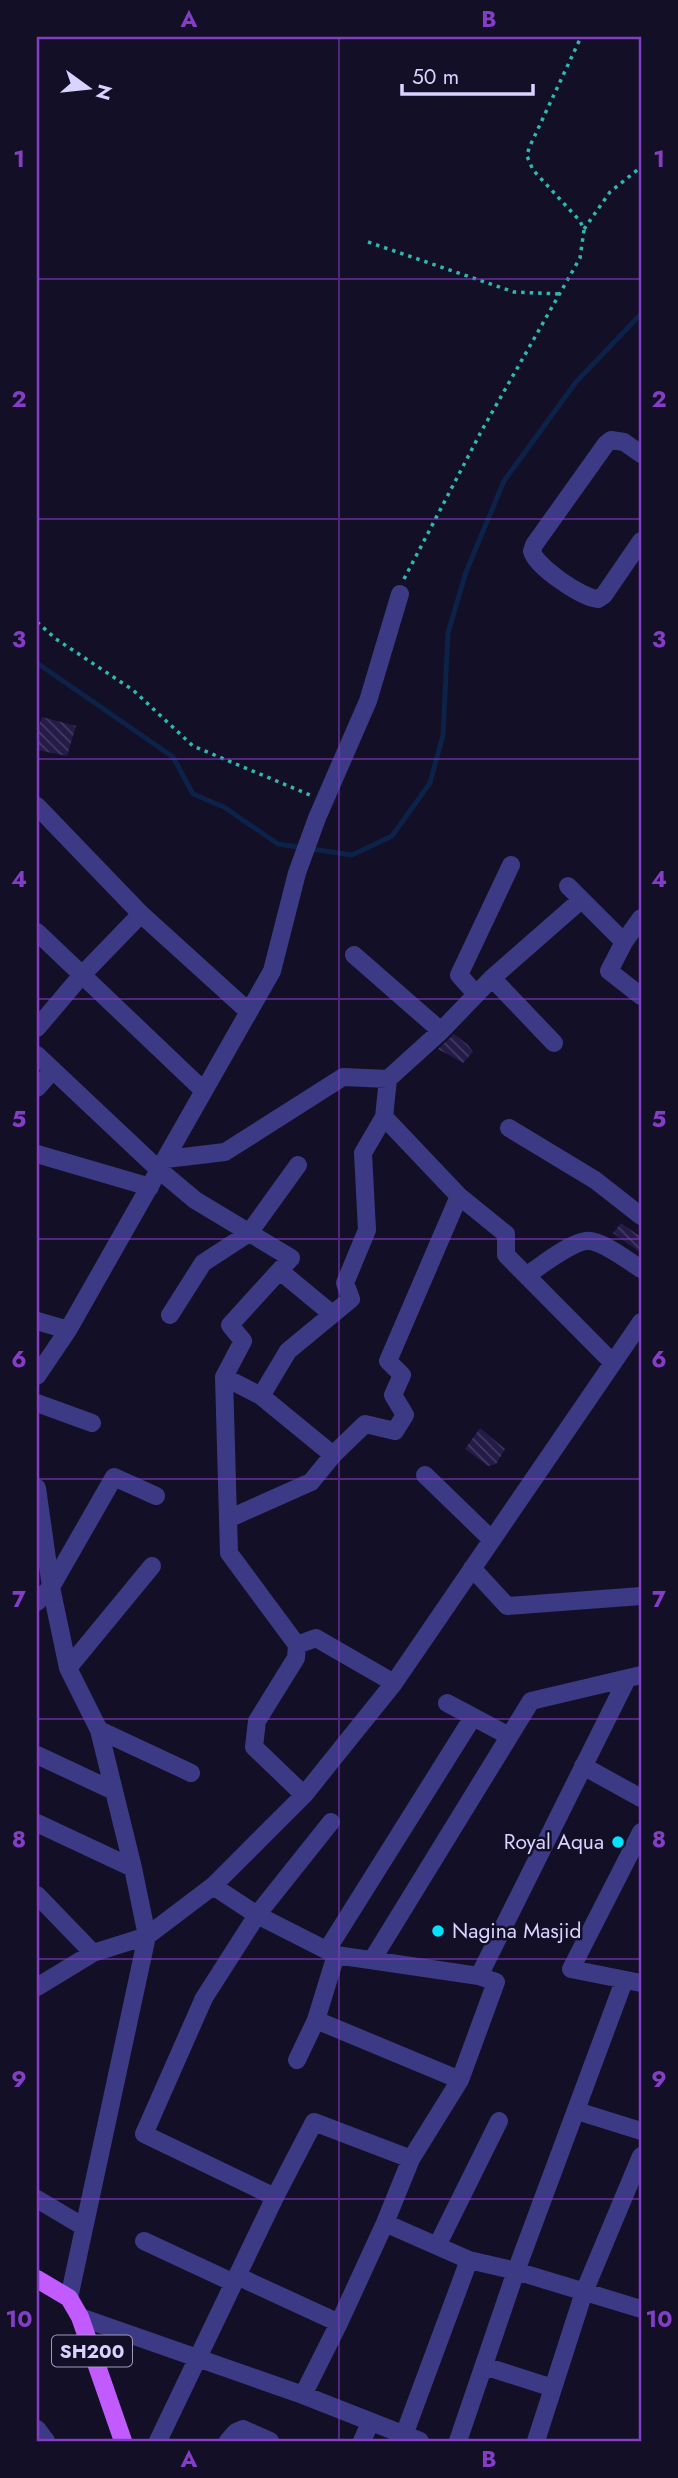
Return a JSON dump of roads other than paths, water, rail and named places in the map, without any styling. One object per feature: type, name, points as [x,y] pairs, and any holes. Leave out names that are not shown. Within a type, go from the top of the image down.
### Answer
[{"type":"main road","name":"SH200","points":[[37,2279],[69,2298],[80,2317],[123,2441]]},
{"type":"street","points":[[641,454],[624,442],[611,440],[606,444],[532,551],[538,563],[582,594],[598,599],[604,595],[641,541]]},
{"type":"street","points":[[37,1376],[68,1331],[272,971],[300,867],[324,801],[368,701],[400,594]]},
{"type":"street","points":[[37,806],[141,914],[248,1011]]},
{"type":"street","points":[[476,994],[459,975],[510,865]]},
{"type":"street","points":[[568,886],[624,942]]},
{"type":"street","points":[[261,1396],[288,1351],[351,1299],[345,1283],[367,1230],[363,1153],[384,1117],[388,1079],[492,978],[581,900]]},
{"type":"street","points":[[37,1028],[81,975],[141,914]]},
{"type":"street","points":[[641,918],[624,942],[609,971],[641,996]]},
{"type":"street","points":[[37,932],[204,1091]]},
{"type":"street","points":[[354,955],[440,1031]]},
{"type":"street","points":[[492,978],[554,1043]]},
{"type":"street","points":[[37,1055],[162,1164],[195,1199],[292,1258],[230,1325],[243,1341],[224,1377],[229,1553],[297,1644],[296,1658],[257,1721],[254,1747],[304,1795]]},
{"type":"street","points":[[37,1088],[53,1070]]},
{"type":"street","points":[[162,1164],[225,1152],[343,1077],[388,1079]]},
{"type":"street","points":[[384,1117],[459,1196],[506,1234],[506,1255],[613,1363]]},
{"type":"street","points":[[509,1128],[594,1180],[641,1216]]},
{"type":"street","points":[[37,1154],[150,1187]]},
{"type":"street","points":[[170,1315],[203,1263],[249,1233],[298,1165]]},
{"type":"street","points":[[228,1519],[311,1482],[333,1455],[365,1424],[395,1431],[405,1415],[393,1395],[402,1375],[388,1361],[459,1196]]},
{"type":"street","points":[[527,1275],[586,1241],[600,1244],[641,1269]]},
{"type":"street","points":[[280,1271],[332,1314]]},
{"type":"street","points":[[37,1321],[68,1331]]},
{"type":"street","points":[[37,1987],[93,1953],[147,1936],[213,1886],[304,1795],[394,1683],[641,1322]]},
{"type":"street","points":[[224,1377],[261,1396],[333,1455]]},
{"type":"street","points":[[37,1403],[92,1423]]},
{"type":"street","points":[[425,1475],[491,1539]]},
{"type":"street","points":[[37,1602],[51,1587],[114,1477],[156,1496]]},
{"type":"street","points":[[37,1488],[51,1587],[68,1668],[99,1730],[147,1936],[69,2298]]},
{"type":"street","points":[[68,1668],[152,1566]]},
{"type":"street","points":[[472,1568],[507,1606],[641,1596]]},
{"type":"street","points":[[297,1644],[316,1638],[394,1683]]},
{"type":"street","points":[[372,1960],[531,1701],[634,1677]]},
{"type":"street","points":[[479,1976],[583,1766],[634,1677]]},
{"type":"street","points":[[447,1703],[509,1736]]},
{"type":"street","points":[[297,2060],[316,2020],[332,1953],[473,1717]]},
{"type":"street","points":[[99,1730],[191,1773]]},
{"type":"street","points":[[37,1755],[114,1791]]},
{"type":"street","points":[[583,1766],[641,1798]]},
{"type":"street","points":[[275,2197],[144,2134],[204,1998],[257,1915],[331,1822]]},
{"type":"street","points":[[37,1823],[133,1868]]},
{"type":"street","points":[[458,2441],[516,2271],[577,2110],[633,1982],[571,1969],[641,1832]]},
{"type":"street","points":[[213,1886],[257,1915],[332,1953],[479,1976],[496,1982],[460,2080],[411,2159],[339,2323],[303,2395]]},
{"type":"street","points":[[37,1895],[93,1953]]},
{"type":"street","points":[[316,2020],[460,2080]]},
{"type":"street","points":[[577,2110],[641,2132]]},
{"type":"street","points":[[437,2246],[499,2121]]},
{"type":"street","points":[[158,2441],[314,2122],[411,2159]]},
{"type":"street","points":[[536,2441],[584,2292],[641,2155]]},
{"type":"street","points":[[37,2199],[84,2227]]},
{"type":"street","points":[[385,2222],[469,2260],[516,2271],[641,2309]]},
{"type":"street","points":[[144,2241],[339,2323]]},
{"type":"street","points":[[80,2317],[303,2395],[412,2438],[469,2260]]},
{"type":"street","points":[[484,2366],[553,2388]]},
{"type":"street","points":[[362,2441],[370,2423]]},
{"type":"street","points":[[37,2429],[46,2441]]},
{"type":"street","points":[[228,2441],[243,2429],[270,2441]]},
{"type":"waterway","points":[[37,663],[173,757],[193,794],[224,807],[278,844],[352,855],[392,836],[430,783],[443,735],[448,633],[466,572],[504,481],[576,382],[641,314]]},
{"type":"place","name":"Royal Aqua","points":[[618,1842]]},
{"type":"place","name":"Nagina Masjid","points":[[438,1931]]}]
